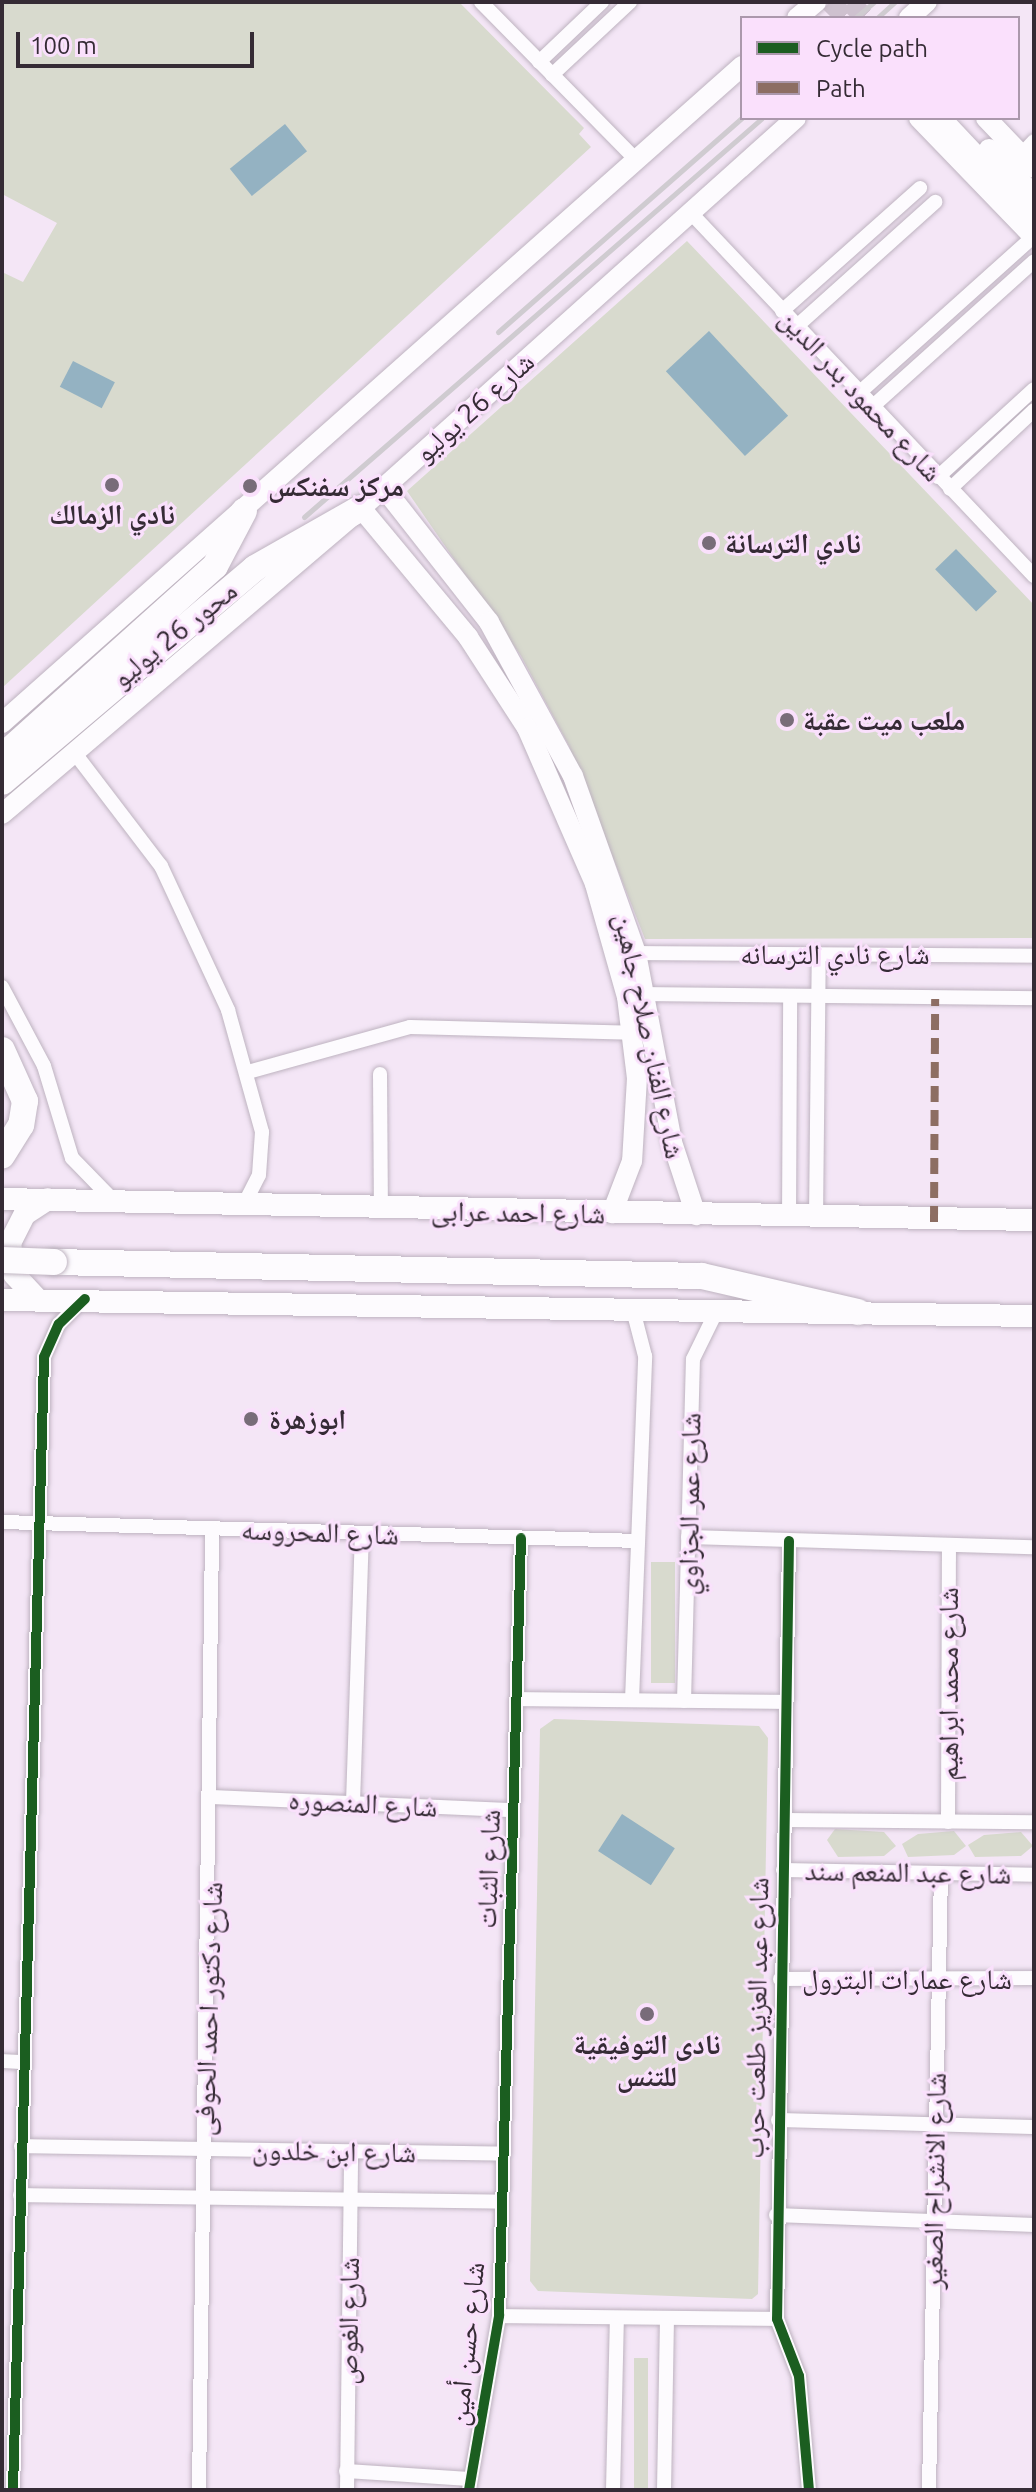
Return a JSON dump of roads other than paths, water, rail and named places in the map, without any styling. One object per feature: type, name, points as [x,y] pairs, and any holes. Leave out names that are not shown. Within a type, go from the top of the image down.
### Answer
[{"type":"highway","name":"محور 26 يوليو","points":[[2,757],[115,669],[255,568],[361,508]]},
{"type":"highway","name":"محور 26 يوليو","points":[[2,782],[215,566],[244,511]]},
{"type":"highway","points":[[2,1050],[25,1101],[21,1125],[2,1156]]},
{"type":"highway","points":[[2,1260],[702,1276],[858,1312]]},
{"type":"main road","points":[[799,16],[816,2]]},
{"type":"main road","points":[[911,16],[927,2]]},
{"type":"main road","points":[[2,723],[740,68]]},
{"type":"main road","name":"شارع 26 يوليو","points":[[2,814],[384,488],[794,120]]},
{"type":"main road","points":[[921,120],[1034,237]]},
{"type":"main road","points":[[943,120],[1034,217]]},
{"type":"main road","points":[[961,120],[1034,195]]},
{"type":"main road","points":[[988,120],[1030,155]]},
{"type":"main road","name":"شارع الفنان صلاح جاهين","points":[[384,488],[489,622],[522,677],[636,953],[637,996],[632,1033],[635,1148],[612,1213]]},
{"type":"main road","name":"شارع الفنان صلاح جاهين","points":[[361,508],[468,637],[586,832],[637,996],[672,1142],[696,1215]]},
{"type":"main road","points":[[468,637],[489,622]]},
{"type":"main road","points":[[502,689],[522,677]]},
{"type":"main road","name":"شارع احمد عرابى","points":[[2,1199],[109,1196],[381,1210],[789,1219],[1034,1220]]},
{"type":"main road","points":[[37,1299],[15,1275],[10,1243],[25,1214],[53,1197]]},
{"type":"main road","points":[[2,1300],[1034,1316]]},
{"type":"street","points":[[481,2],[636,160]]},
{"type":"street","points":[[539,62],[602,2]]},
{"type":"street","points":[[552,75],[630,2]]},
{"type":"street","points":[[782,311],[920,188]]},
{"type":"street","points":[[797,326],[935,202]]},
{"type":"street","name":"شارع محمود بدر الدين","points":[[690,212],[1034,576]]},
{"type":"street","points":[[859,393],[1034,237]]},
{"type":"street","points":[[872,407],[1034,261]]},
{"type":"street","points":[[938,477],[1034,389]]},
{"type":"street","points":[[950,489],[1034,410]]},
{"type":"street","points":[[74,752],[123,811],[174,890],[248,1072],[262,1147],[245,1203]]},
{"type":"street","name":"شارع نادي الترسانه","points":[[636,953],[1034,956]]},
{"type":"street","points":[[816,1219],[819,954]]},
{"type":"street","points":[[2,987],[44,1066],[72,1158],[109,1196]]},
{"type":"street","name":"شارع نادي الترسانه","points":[[637,996],[1034,998]]},
{"type":"street","points":[[789,1219],[790,998]]},
{"type":"street","points":[[248,1072],[410,1027],[632,1033]]},
{"type":"street","points":[[380,1074],[381,1210]]},
{"type":"street","points":[[13,2490],[35,1523],[44,1357],[59,1324],[85,1299]]},
{"type":"street","name":"شارع عمر الجزاوي","points":[[632,1700],[645,1356],[633,1310]]},
{"type":"street","name":"شارع عمر الجزاوي","points":[[684,1701],[693,1359],[716,1312]]},
{"type":"street","name":"شارع المحروسه","points":[[2,1522],[637,1541]]},
{"type":"street","name":"شارع دكتور احمد الحوفى","points":[[199,2490],[202,2198],[213,1797],[212,1529]]},
{"type":"street","points":[[353,1803],[362,1533]]},
{"type":"street","points":[[688,1537],[1034,1547]]},
{"type":"street","name":"شارع الثبات","points":[[502,2202],[521,1538]]},
{"type":"street","name":"شارع عبد العزيز طلعت حرب","points":[[789,1541],[776,2215],[777,2319],[799,2376],[809,2490]]},
{"type":"street","name":"شارع محمد ابراهيم","points":[[948,1822],[949,1546]]},
{"type":"street","points":[[517,1699],[786,1702]]},
{"type":"street","name":"شارع المنصوره","points":[[213,1797],[513,1810]]},
{"type":"street","name":"شارع عبد المنعم سند","points":[[785,1820],[1034,1822]]},
{"type":"street","name":"شارع عبد المنعم سند","points":[[783,1870],[1034,1875]]},
{"type":"street","name":"شارع الانشراح الصغير","points":[[929,2490],[941,1873]]},
{"type":"street","name":"شارع عمارات البترول","points":[[780,1979],[1034,1978]]},
{"type":"street","points":[[2,2061],[22,2062]]},
{"type":"street","points":[[778,2120],[1034,2127]]},
{"type":"street","name":"شارع ابن خلدون","points":[[21,2146],[504,2154]]},
{"type":"street","name":"شارع الغوص","points":[[347,2490],[351,2151]]},
{"type":"street","name":"شارع ابن خلدون","points":[[20,2195],[502,2202]]},
{"type":"street","name":"شارع حسن أمين","points":[[469,2484],[499,2316],[502,2202]]},
{"type":"street","points":[[776,2215],[1034,2225]]},
{"type":"street","points":[[2,2268],[19,2269]]},
{"type":"street","points":[[499,2316],[777,2319]]},
{"type":"street","points":[[613,2490],[617,2318]]},
{"type":"street","points":[[664,2490],[667,2319]]},
{"type":"street","points":[[346,2471],[469,2484]]},
{"type":"water","points":[[285,124],[307,151],[252,196],[230,169]]},
{"type":"water","points":[[709,331],[788,416],[745,456],[666,371]]},
{"type":"water","points":[[73,361],[115,382],[102,408],[60,387]]},
{"type":"water","points":[[956,549],[997,591],[976,612],[935,569]]},
{"type":"water","points":[[622,1814],[675,1848],[651,1885],[598,1851]]},
{"type":"tunnel","points":[[830,2],[844,16]]},
{"type":"tunnel","points":[[850,2],[863,16]]},
{"type":"railway","points":[[857,16],[874,2]]},
{"type":"railway","points":[[879,16],[895,2]]},
{"type":"railway","points":[[498,332],[740,120]]},
{"type":"railway","points":[[304,517],[760,120]]},
{"type":"place","name":"نادي الزمالك","points":[[112,485]]},
{"type":"place","name":"مركز سفنكس","points":[[250,486]]},
{"type":"place","name":"نادي الترسانة","points":[[709,543]]},
{"type":"place","name":"ملعب ميت عقبة","points":[[787,720]]},
{"type":"place","name":"ابوزهرة","points":[[251,1419]]},
{"type":"place","name":"نادى التوفيقية للتنس","points":[[647,2014]]}]
